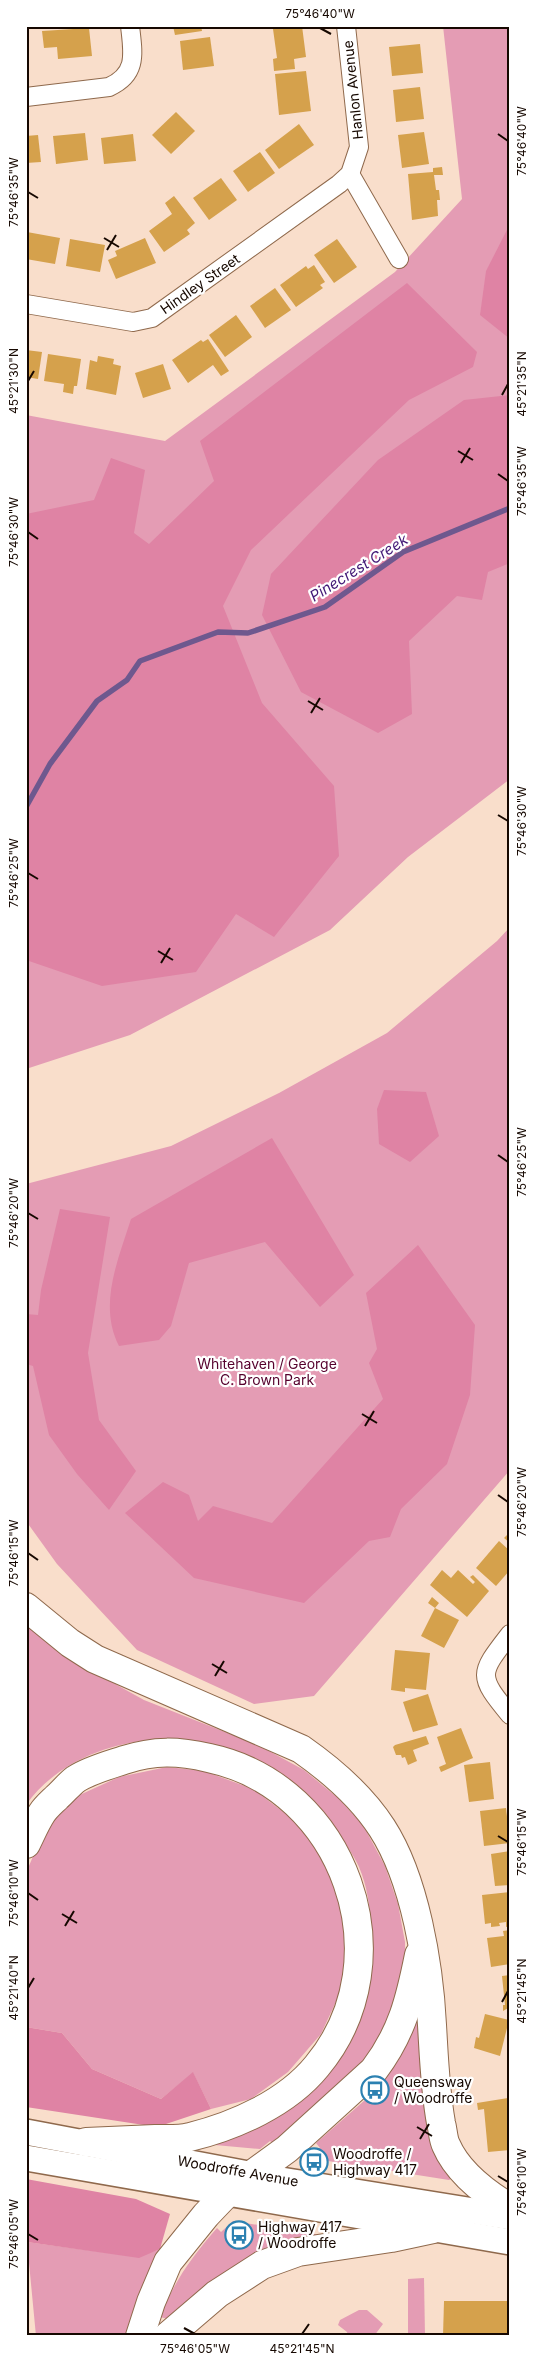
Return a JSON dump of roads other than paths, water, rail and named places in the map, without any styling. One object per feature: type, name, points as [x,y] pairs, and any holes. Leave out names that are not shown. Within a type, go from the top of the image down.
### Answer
[{"type":"highway","points":[[26,1607],[63,1638],[95,1659],[166,1692],[283,1741],[318,1762],[350,1789],[382,1828],[400,1864],[413,1902],[431,1990],[435,2092],[446,2144],[461,2170],[492,2197],[510,2208]]},
{"type":"highway","points":[[26,1844],[43,1811],[76,1779],[100,1768],[147,1752],[184,1752],[226,1761],[263,1777],[297,1803],[325,1835],[345,1875],[356,1910],[359,1952],[354,1994],[349,2012],[338,2036],[317,2067],[298,2084],[273,2103],[247,2116],[225,2126],[187,2138],[86,2142]]},
{"type":"highway","points":[[140,2336],[150,2302],[168,2262],[183,2241],[228,2192],[287,2149],[374,2070],[385,2055],[404,2019],[421,1944]]},
{"type":"highway","points":[[168,2336],[217,2294],[262,2265],[298,2252],[391,2238],[433,2228]]},
{"type":"main road","name":"Woodroffe Avenue","points":[[32,2133],[251,2174],[510,2217]]},
{"type":"main road","name":"Woodroffe Avenue","points":[[33,2159],[510,2242]]},
{"type":"street","points":[[26,97],[109,87],[119,83],[126,75],[132,61],[130,26]]},
{"type":"street","name":"Hanlon Avenue","points":[[346,26],[359,147],[350,174]]},
{"type":"street","points":[[350,174],[399,259]]},
{"type":"street","name":"Hindley Street","points":[[26,304],[133,322],[152,318],[291,219],[350,174]]},
{"type":"street","points":[[510,1634],[488,1662],[485,1680],[494,1696],[510,1715]]},
{"type":"waterway","name":"Pinecrest Creek","points":[[26,807],[50,764],[97,701],[127,680],[140,661],[218,632],[248,633],[325,607],[403,552],[510,508]]},
{"type":"place","name":"Queensway / Woodroffe","points":[[375,2090]]},
{"type":"place","name":"Woodroffe / Highway 417","points":[[314,2162]]},
{"type":"place","name":"Highway 417 / Woodroffe","points":[[239,2235]]},
{"type":"park label","name":"Whitehaven / George C. Brown Park","points":[[267,1372]]}]
